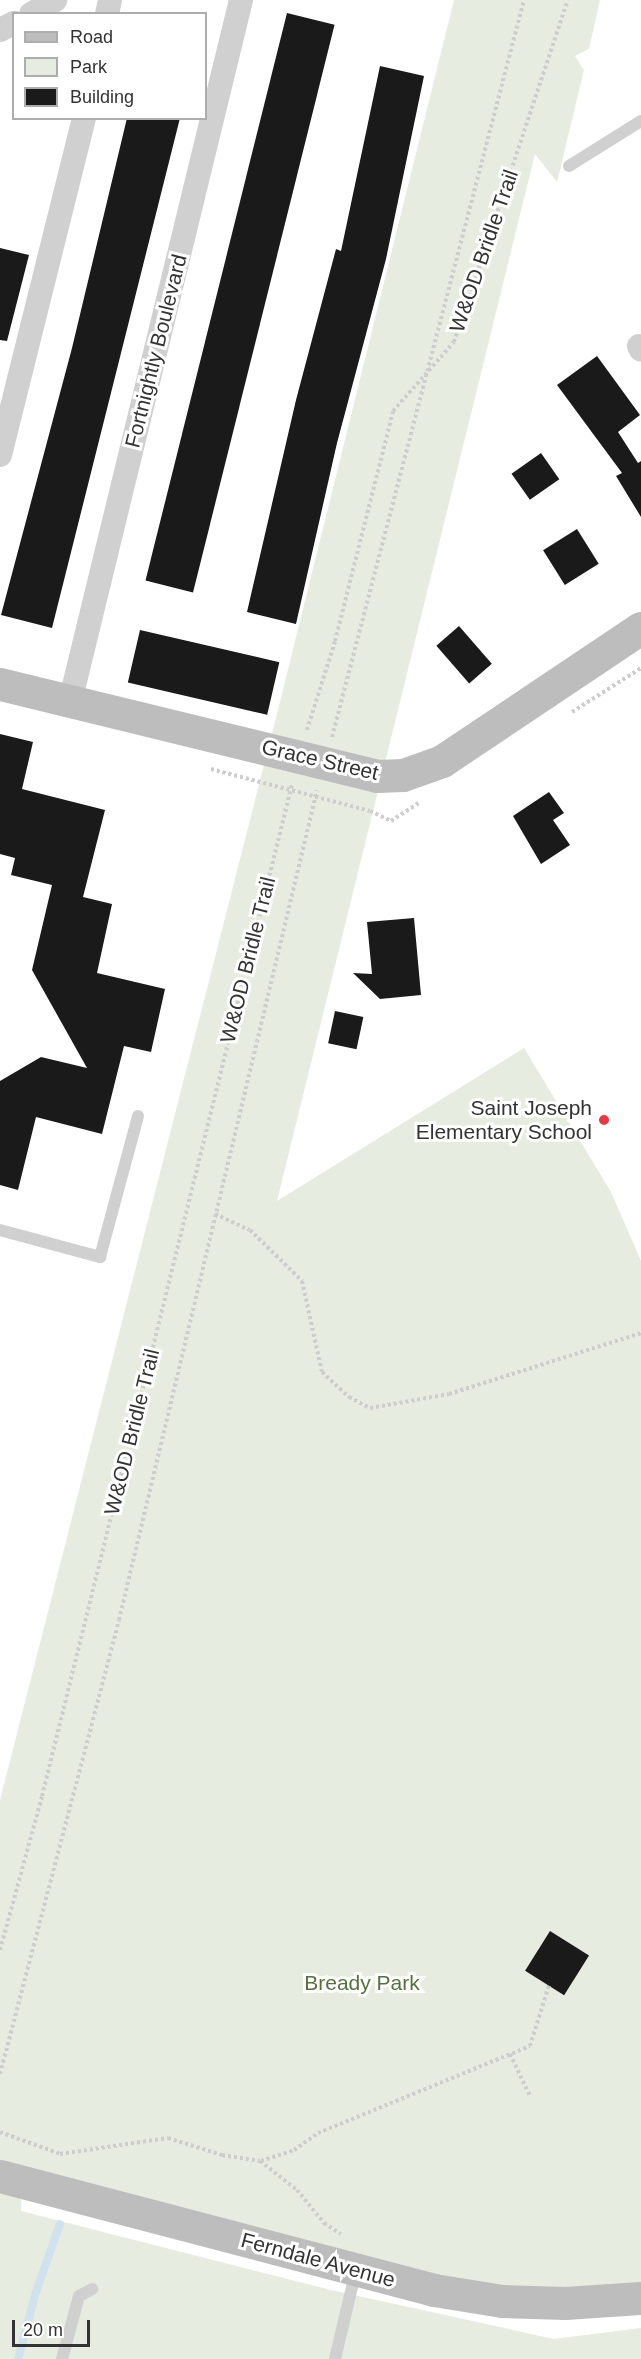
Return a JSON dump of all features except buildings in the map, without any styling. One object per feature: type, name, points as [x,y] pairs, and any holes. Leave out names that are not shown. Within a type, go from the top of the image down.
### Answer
[{"type":"street","points":[[34,12],[55,0]]},
{"type":"street","name":"Fortnightly Boulevard","points":[[70,702],[241,0]]},
{"type":"street","points":[[0,454],[84,120]]},
{"type":"street","name":"Grace Street","points":[[0,684],[377,776],[428,768],[641,628]]},
{"type":"street","name":"Ferndale Avenue","points":[[0,2176],[434,2290],[502,2301],[565,2303],[641,2298]]},
{"type":"lane","points":[[569,166],[641,121]]},
{"type":"lane","points":[[0,1230],[100,1257],[138,1116]]},
{"type":"lane","points":[[335,2359],[356,2270]]},
{"type":"lane","points":[[62,2359],[78,2296],[92,2289]]},
{"type":"path","points":[[0,2074],[119,1620],[215,1214],[311,760],[428,370],[524,0]]},
{"type":"path","name":"W&OD Bridle Trail","points":[[0,1950],[311,760],[334,641],[385,432],[393,411],[454,342],[568,0]]},
{"type":"path","points":[[215,1214],[234,1219],[250,1230],[302,1281],[322,1372],[349,1397],[370,1408],[449,1394],[641,1333]]},
{"type":"path","points":[[0,2132],[60,2154],[168,2138],[222,2155],[260,2161],[294,2150],[318,2133],[530,2046],[549,1985]]},
{"type":"path","points":[[510,2054],[530,2096]]},
{"type":"path","points":[[260,2161],[297,2190],[324,2223],[344,2236]]},
{"type":"green space","name":"Bready Park","points":[[454,0],[600,0],[589,49],[575,56],[584,70],[557,182],[535,154],[277,1201],[524,1048],[611,1192],[641,1261],[641,2289],[551,2303],[22,2183],[21,2211],[331,2290],[554,2339],[641,2328],[641,2359],[0,2359],[0,1800],[275,722]]},
{"type":"waterway","points":[[18,2359],[36,2292],[60,2224]]},
{"type":"place","name":"Saint Joseph Elementary School","points":[[604,1120]]}]
